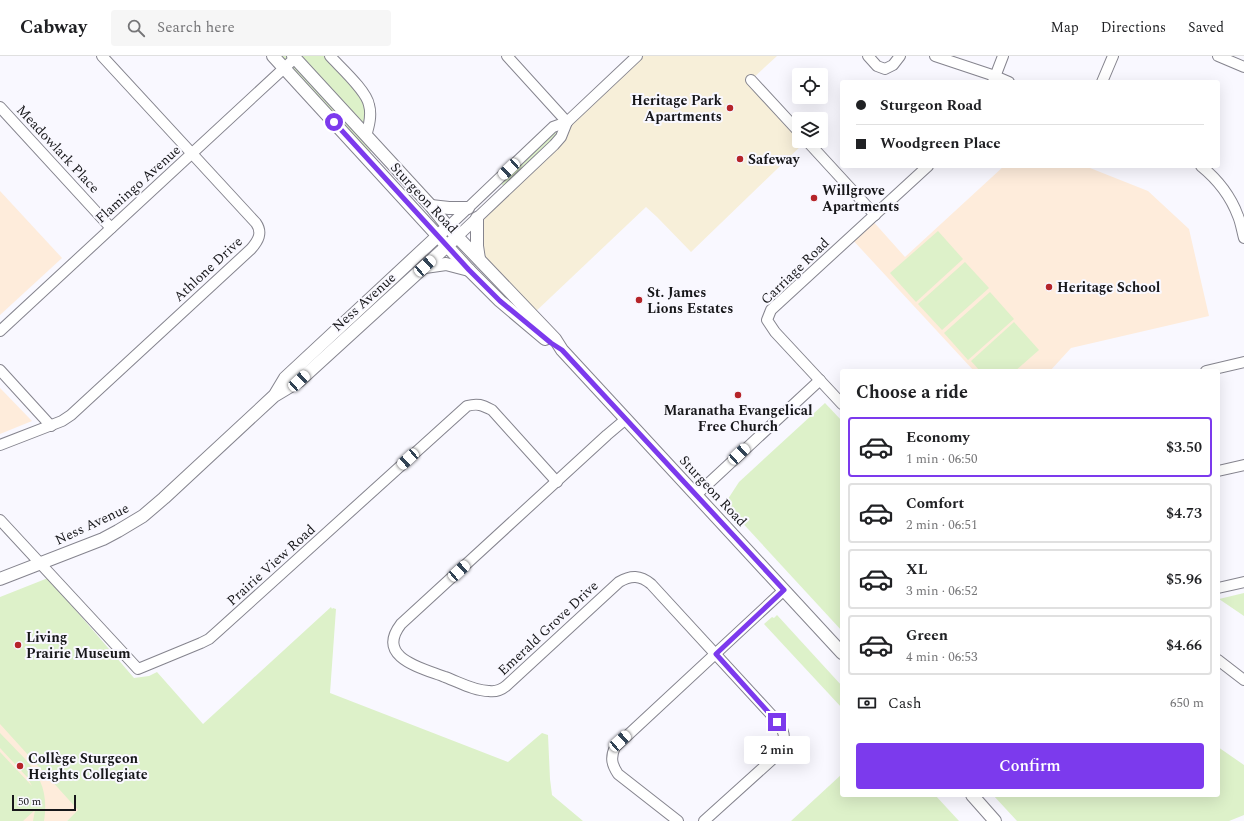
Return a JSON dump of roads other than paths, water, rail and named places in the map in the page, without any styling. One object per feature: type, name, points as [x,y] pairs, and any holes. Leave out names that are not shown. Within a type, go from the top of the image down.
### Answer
[{"type":"main road","name":"Sturgeon Road","points":[[273,56],[469,270],[500,301],[551,343],[562,350]]},
{"type":"main road","name":"Sturgeon Road","points":[[294,57],[448,226],[555,339],[562,350],[626,420],[840,651]]},
{"type":"main road","points":[[431,206],[468,208]]},
{"type":"main road","points":[[477,218],[477,246],[480,260]]},
{"type":"main road","name":"Ness Avenue","points":[[274,396],[286,378],[448,226]]},
{"type":"main road","name":"Ness Avenue","points":[[0,580],[103,539],[143,516],[274,396],[299,381],[458,236]]},
{"type":"main road","points":[[425,266],[446,264],[469,270]]},
{"type":"main road","points":[[974,797],[995,821]]},
{"type":"street","name":"Athlone Drive","points":[[0,445],[51,426],[71,415],[251,250],[258,241],[260,234],[259,227],[256,223],[102,56]]},
{"type":"street","points":[[330,56],[364,93],[370,104],[370,124],[366,136]]},
{"type":"street","points":[[507,56],[567,122]]},
{"type":"street","name":"Ness Avenue","points":[[448,226],[553,128],[567,122],[637,56]]},
{"type":"street","points":[[868,56],[877,66],[885,69],[893,65],[900,56]]},
{"type":"street","points":[[935,56],[994,79],[1003,56]]},
{"type":"street","points":[[1103,80],[1113,56]]},
{"type":"street","points":[[1218,56],[1244,67]]},
{"type":"street","name":"Flamingo Avenue","points":[[0,331],[192,154],[294,57]]},
{"type":"street","points":[[751,80],[792,124]]},
{"type":"street","name":"Meadowlark Place","points":[[0,106],[111,228]]},
{"type":"street","name":"Ness Avenue","points":[[458,236],[554,145],[561,137],[567,122]]},
{"type":"street","points":[[813,148],[875,215]]},
{"type":"street","name":"Carriage Road","points":[[840,402],[770,326],[767,320],[768,315],[770,310],[926,168]]},
{"type":"street","points":[[1204,168],[1222,187],[1232,203],[1239,217],[1244,238]]},
{"type":"street","points":[[1214,369],[1244,362]]},
{"type":"street","points":[[0,370],[51,426]]},
{"type":"street","points":[[696,494],[820,380]]},
{"type":"street","name":"Prairie View Road","points":[[0,520],[138,669],[201,643],[214,635],[467,406],[476,403],[492,410],[557,482]]},
{"type":"street","name":"Emerald Grove Drive","points":[[626,420],[607,435],[401,624],[397,630],[394,640],[394,647],[397,653],[406,662],[481,690],[498,691],[506,686],[619,582],[626,578],[644,578],[716,654],[777,722],[783,732],[783,746],[776,756],[704,821]]},
{"type":"street","points":[[1220,471],[1244,465]]},
{"type":"street","points":[[1220,588],[1244,582]]},
{"type":"street","points":[[678,821],[618,774],[611,759],[614,747],[784,590]]},
{"type":"street","points":[[1220,662],[1244,680]]},
{"type":"place","name":"Heritage Park Apartments","points":[[730,108]]},
{"type":"place","name":"Safeway","points":[[740,159]]},
{"type":"place","name":"Willgrove Apartments","points":[[814,198]]},
{"type":"place","name":"Heritage School","points":[[1049,287]]},
{"type":"place","name":"St. James Lions Estates","points":[[639,300]]},
{"type":"place","name":"Maranatha Evangelical Free Church","points":[[738,395]]},
{"type":"place","name":"Living Prairie Museum","points":[[18,645]]},
{"type":"place","name":"Collège Sturgeon Heights Collegiate","points":[[20,766]]}]
